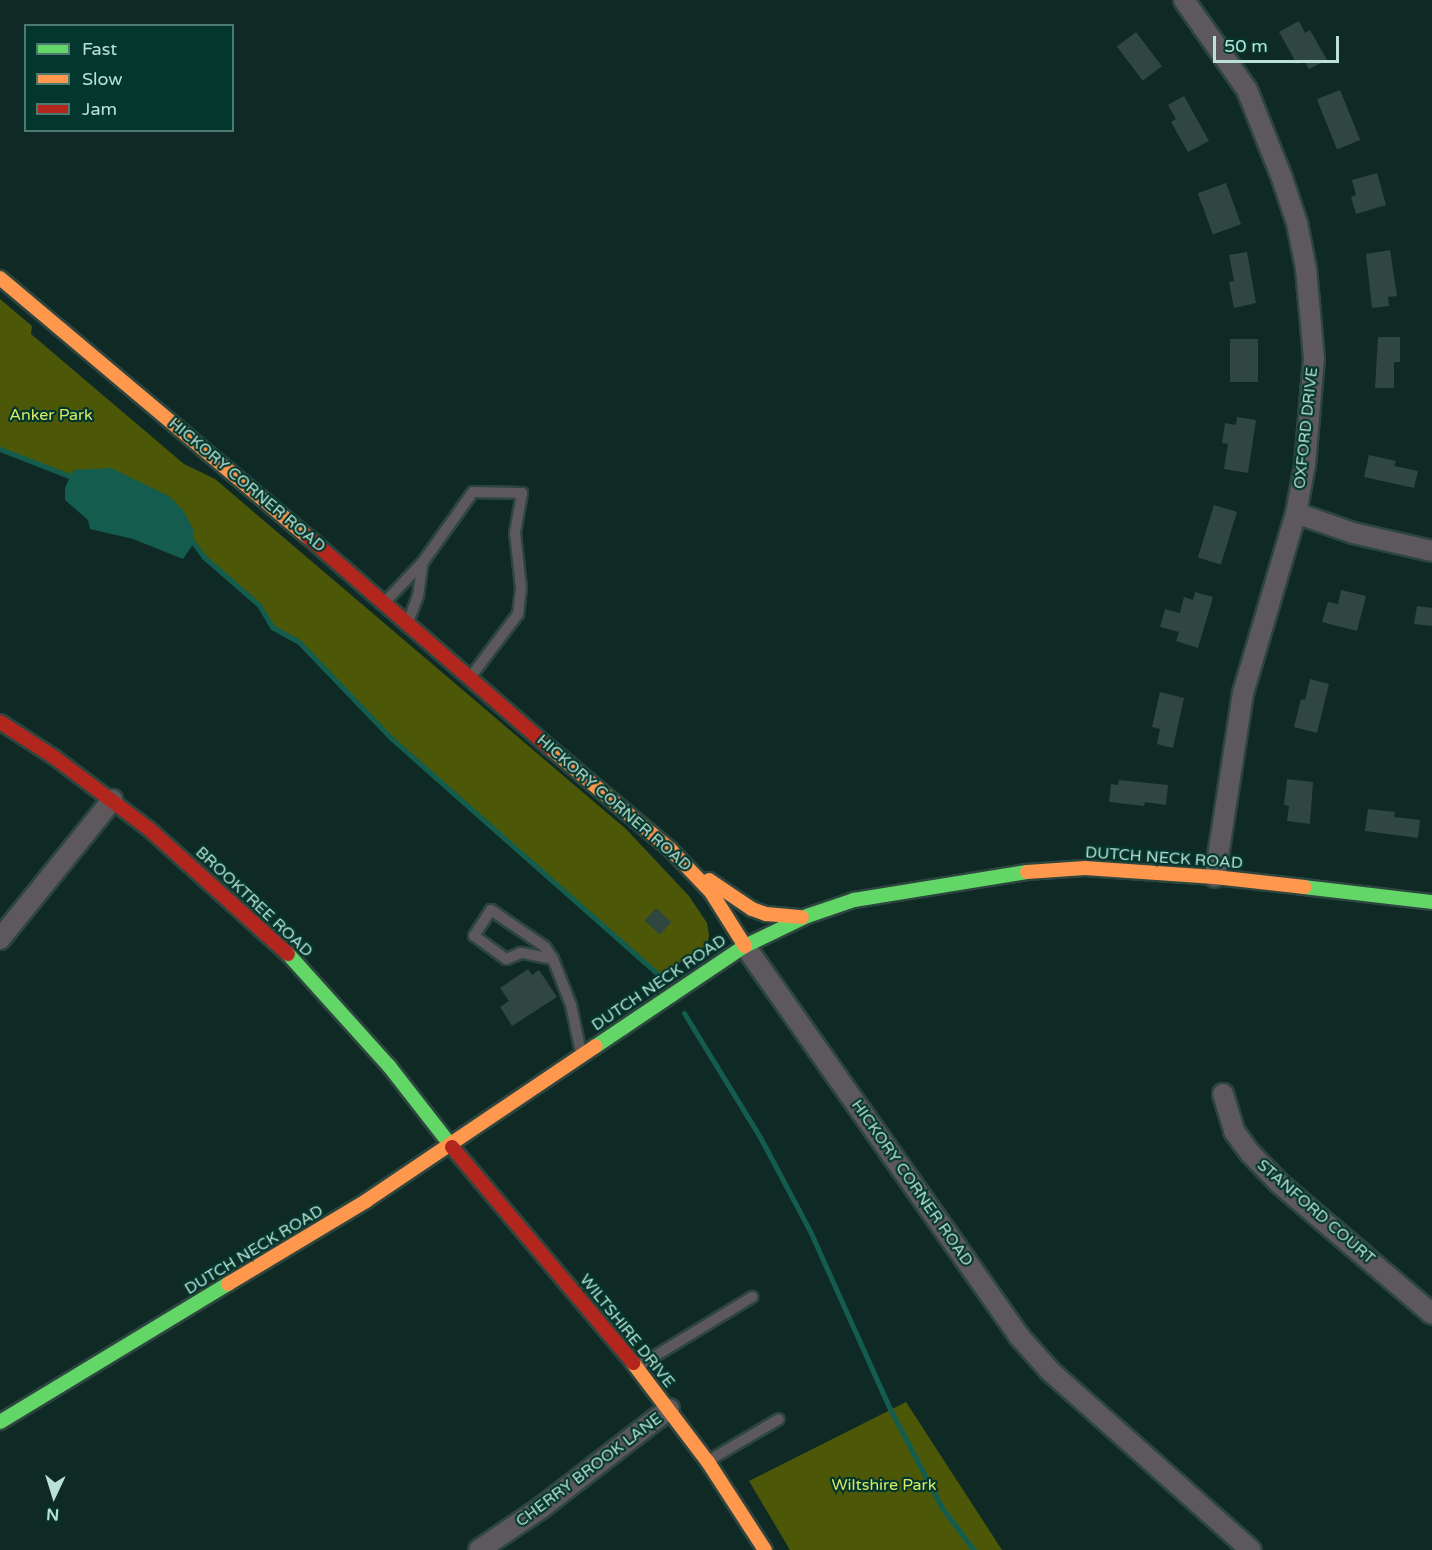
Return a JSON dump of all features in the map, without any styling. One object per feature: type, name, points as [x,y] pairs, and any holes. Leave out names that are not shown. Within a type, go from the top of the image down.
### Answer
[{"type":"street","name":"OXFORD DRIVE","points":[[1184,0],[1247,90],[1297,223],[1312,310],[1314,358],[1305,465],[1296,513],[1243,693],[1215,877]]},
{"type":"street","name":"HICKORY CORNER ROAD","points":[[0,278],[386,602],[468,679],[690,867],[711,892],[745,946],[1019,1336],[1050,1371],[1251,1550]]},
{"type":"street","points":[[1296,513],[1353,533],[1432,551]]},
{"type":"street","name":"BROOKTREE ROAD","points":[[0,722],[112,800],[149,829],[279,944],[389,1066],[449,1144]]},
{"type":"street","points":[[0,939],[112,800]]},
{"type":"street","points":[[690,867],[752,909],[789,917],[807,916]]},
{"type":"street","name":"DUTCH NECK ROAD","points":[[0,1422],[286,1251],[745,946],[807,916],[854,900],[1041,870],[1109,867],[1432,902]]},
{"type":"street","name":"STANFORD COURT","points":[[1223,1095],[1234,1131],[1265,1168],[1432,1314]]},
{"type":"street","name":"WILTSHIRE DRIVE","points":[[449,1144],[669,1409],[708,1462],[765,1550]]},
{"type":"street","name":"CHERRY BROOK LANE","points":[[479,1550],[532,1515],[669,1409]]},
{"type":"lane","points":[[386,602],[423,561],[473,492],[522,493],[515,533],[522,587],[518,614],[468,679]]},
{"type":"lane","points":[[407,624],[418,596],[423,561]]},
{"type":"lane","points":[[553,959],[537,954],[521,953],[506,959],[474,936],[491,910],[545,947],[553,959],[570,1005],[582,1056]]},
{"type":"lane","points":[[636,1367],[752,1297]]},
{"type":"lane","points":[[708,1462],[779,1419]]},
{"type":"green space","name":"Anker Park","points":[[0,299],[32,326],[31,334],[184,464],[215,479],[626,829],[689,896],[707,923],[709,936],[707,945],[660,976],[656,974],[391,738],[299,642],[272,627],[259,605],[204,557],[177,520],[0,449]]},
{"type":"green space","name":"Wiltshire Park","points":[[906,1402],[1002,1550],[790,1550],[749,1481]]},
{"type":"shaded area","points":[[111,468],[169,496],[183,510],[194,531],[192,546],[183,559],[133,539],[90,529],[88,520],[65,500],[65,488],[73,470]]},
{"type":"building","points":[[1299,21],[1305,33],[1310,30],[1327,60],[1309,69],[1304,60],[1297,64],[1279,32]]},
{"type":"building","points":[[1136,32],[1162,66],[1143,81],[1117,46]]},
{"type":"building","points":[[1340,90],[1360,140],[1337,149],[1317,99]]},
{"type":"building","points":[[1184,96],[1209,141],[1188,152],[1171,122],[1176,119],[1168,105]]},
{"type":"building","points":[[1377,173],[1386,205],[1356,214],[1351,197],[1356,195],[1352,180]]},
{"type":"building","points":[[1226,183],[1241,224],[1213,235],[1198,193]]},
{"type":"building","points":[[1390,250],[1397,296],[1388,297],[1389,306],[1372,308],[1366,254]]},
{"type":"building","points":[[1247,252],[1256,303],[1234,308],[1229,282],[1234,281],[1229,255]]},
{"type":"building","points":[[1378,337],[1400,337],[1400,362],[1394,362],[1394,388],[1375,388]]},
{"type":"building","points":[[1230,339],[1258,339],[1258,382],[1230,382]]},
{"type":"building","points":[[1237,417],[1256,420],[1248,473],[1224,469],[1228,444],[1222,443],[1225,423],[1236,425]]},
{"type":"building","points":[[1369,455],[1396,461],[1394,466],[1418,471],[1414,488],[1364,477]]},
{"type":"building","points":[[1214,505],[1237,512],[1221,565],[1198,558]]},
{"type":"building","points":[[1341,590],[1366,596],[1357,631],[1322,622],[1328,602],[1338,604]]},
{"type":"building","points":[[1195,592],[1213,597],[1198,648],[1176,641],[1179,632],[1160,627],[1165,609],[1180,613],[1184,597],[1193,600]]},
{"type":"building","points":[[1417,606],[1432,608],[1432,626],[1414,624]]},
{"type":"building","points":[[1310,679],[1329,684],[1317,733],[1294,727],[1301,699],[1305,700]]},
{"type":"building","points":[[1160,692],[1184,698],[1173,748],[1157,744],[1160,729],[1152,727]]},
{"type":"building","points":[[1287,779],[1313,782],[1310,824],[1287,821],[1289,806],[1284,805]]},
{"type":"building","points":[[1119,780],[1168,785],[1166,805],[1145,802],[1144,806],[1109,802],[1111,784],[1118,785]]},
{"type":"building","points":[[1368,809],[1395,812],[1394,817],[1420,820],[1418,838],[1365,831]]},
{"type":"building","points":[[656,908],[671,922],[660,935],[644,920]]},
{"type":"building","points":[[528,969],[532,975],[539,970],[557,997],[512,1026],[500,1007],[509,1001],[500,988]]},
{"type":"waterway","points":[[0,449],[77,479]]},
{"type":"waterway","points":[[189,537],[204,557],[259,605],[272,627],[299,642],[391,738],[660,976]]},
{"type":"waterway","points":[[684,1013],[760,1137],[810,1231],[890,1409],[942,1508],[974,1550]]},
{"type":"traffic: fast","points":[[596,1046],[745,946],[807,916],[854,900],[1027,872]]},
{"type":"traffic: fast","points":[[1304,887],[1432,902]]},
{"type":"traffic: fast","points":[[288,954],[389,1066],[452,1147]]},
{"type":"traffic: fast","points":[[0,1422],[228,1284]]},
{"type":"traffic: slow","points":[[0,278],[308,537]]},
{"type":"traffic: slow","points":[[550,748],[670,849],[711,892],[745,946]]},
{"type":"traffic: slow","points":[[1027,872],[1085,868],[1215,877],[1304,887]]},
{"type":"traffic: slow","points":[[709,880],[752,909],[766,914],[802,917]]},
{"type":"traffic: slow","points":[[228,1284],[366,1201],[596,1046]]},
{"type":"traffic: slow","points":[[633,1363],[708,1462],[765,1550]]},
{"type":"traffic: jam","points":[[308,537],[550,748]]},
{"type":"traffic: jam","points":[[0,722],[54,757],[149,829],[288,954]]},
{"type":"traffic: jam","points":[[452,1147],[633,1363]]}]
